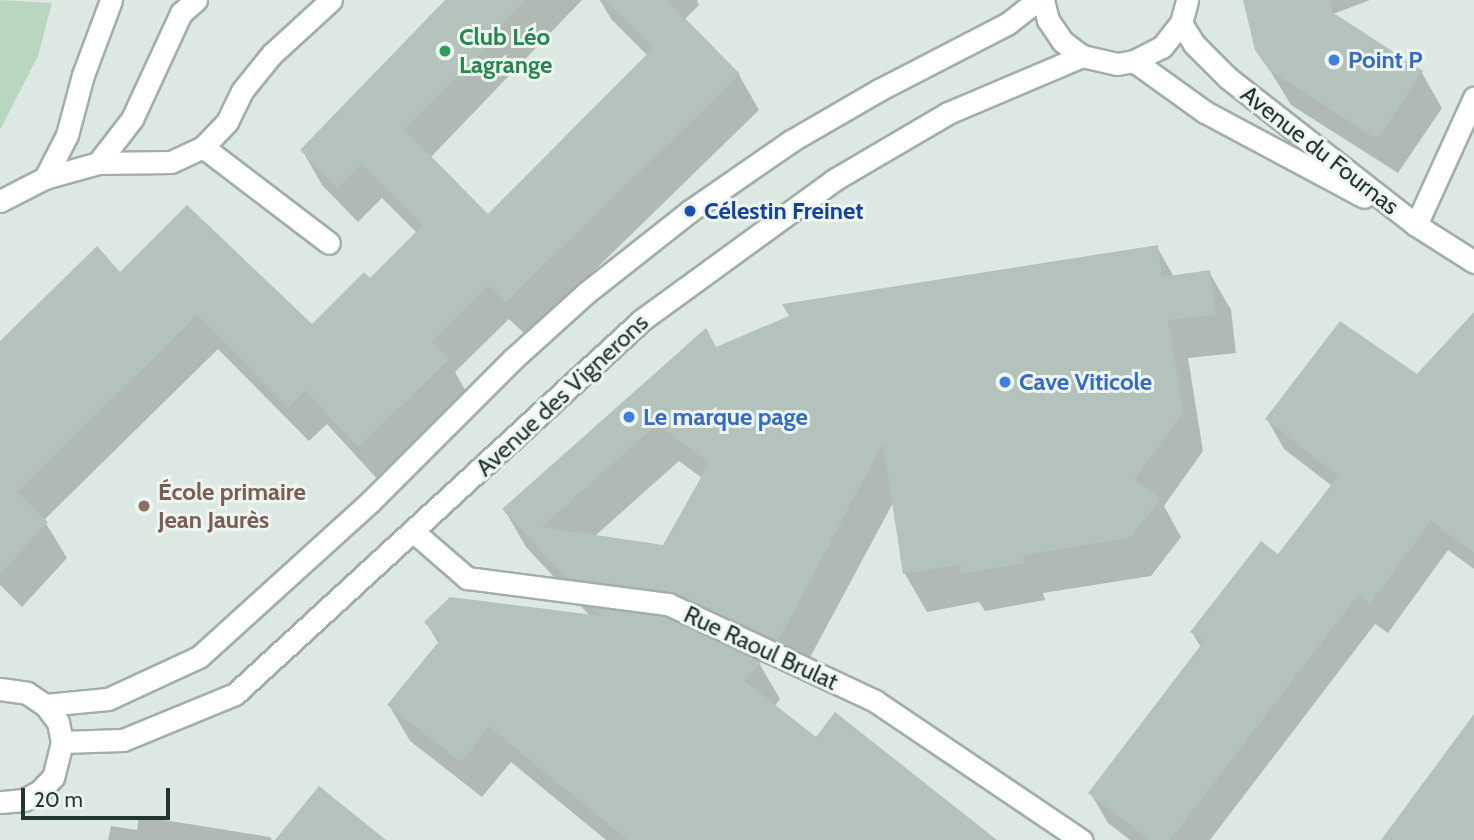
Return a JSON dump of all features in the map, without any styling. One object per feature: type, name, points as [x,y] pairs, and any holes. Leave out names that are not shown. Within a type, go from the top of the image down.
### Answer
[{"type":"main road","points":[[45,178],[67,135],[83,75],[110,0]]},
{"type":"main road","points":[[98,163],[132,119],[181,13],[197,0]]},
{"type":"main road","points":[[0,201],[45,178],[98,163],[171,162],[203,147],[227,122],[242,90],[272,54],[331,0]]},
{"type":"main road","points":[[46,705],[108,699],[199,657],[370,502],[513,359],[586,293],[690,211],[792,141],[879,90],[1007,24],[1038,0]]},
{"type":"main road","points":[[1043,0],[1048,20],[1062,41],[1082,56],[1108,63],[1134,61],[1162,47],[1181,23],[1187,0]]},
{"type":"main road","name":"Avenue du Fournas","points":[[1181,23],[1194,44],[1228,78],[1416,225],[1474,262]]},
{"type":"main road","name":"Avenue des Vignerons","points":[[62,742],[123,740],[235,694],[415,533],[643,319],[834,180],[948,113],[1082,56]]},
{"type":"main road","points":[[1134,61],[1205,112],[1416,225],[1474,98]]},
{"type":"main road","points":[[203,147],[329,243]]},
{"type":"main road","name":"Rue Raoul Brulat","points":[[415,533],[467,578],[668,604],[875,701],[1081,840]]},
{"type":"main road","points":[[0,689],[27,693],[46,705],[58,722],[62,742],[53,777],[40,791],[24,800],[0,802]]},
{"type":"green space","points":[[0,0],[52,3],[38,56],[0,130]]},
{"type":"building","points":[[445,0],[525,0],[498,27],[503,31],[404,129],[488,214],[653,48],[605,0],[667,0],[740,74],[506,302],[488,285],[431,342],[450,359],[358,447],[305,390],[288,407],[197,315],[17,492],[48,522],[0,574],[0,341],[97,246],[120,272],[187,205],[312,324],[364,272],[370,278],[423,225],[361,164],[337,188],[300,150]]},
{"type":"building","name":"Point P","points":[[1243,0],[1331,0],[1332,12],[1423,71],[1377,139],[1269,70],[1255,50]]},
{"type":"building","points":[[1158,245],[1162,277],[1210,270],[1216,315],[1168,320],[1183,412],[1135,479],[1161,498],[1130,538],[1023,555],[1025,563],[961,574],[961,564],[903,574],[883,443],[778,641],[673,592],[566,578],[502,509],[706,328],[716,347],[789,316],[782,304]],"holes":[[[657,424],[709,463],[663,545],[542,527]]]},
{"type":"building","points":[[1474,312],[1474,553],[1431,521],[1370,604],[1358,595],[1170,840],[1150,840],[1088,793],[1204,641],[1190,632],[1261,541],[1278,554],[1338,476],[1265,419],[1340,321],[1417,374]]},
{"type":"building","points":[[450,597],[602,616],[594,608],[664,617],[761,662],[745,681],[816,737],[835,712],[997,840],[628,840],[489,727],[461,762],[387,705],[440,640],[424,622]]},
{"type":"building","points":[[1474,714],[1474,840],[1381,840]]},
{"type":"building","points":[[319,786],[386,840],[275,840]]},
{"type":"place","name":"Club Léo Lagrange","points":[[445,51]]},
{"type":"place","name":"Point P","points":[[1334,60]]},
{"type":"place","name":"Célestin Freinet","points":[[690,211]]},
{"type":"place","name":"Cave Viticole","points":[[1005,382]]},
{"type":"place","name":"Le marque page","points":[[629,417]]},
{"type":"place","name":"École primaire Jean Jaurès","points":[[144,506]]}]
